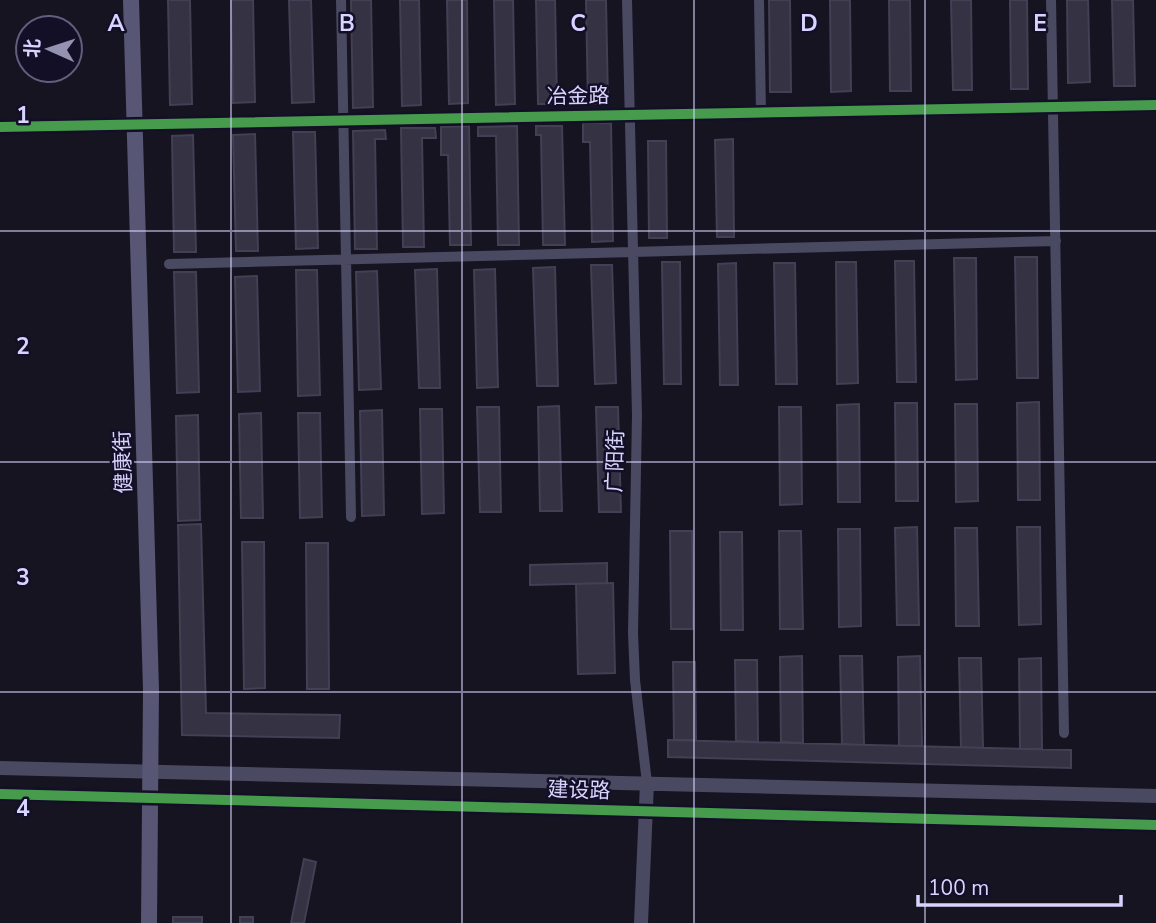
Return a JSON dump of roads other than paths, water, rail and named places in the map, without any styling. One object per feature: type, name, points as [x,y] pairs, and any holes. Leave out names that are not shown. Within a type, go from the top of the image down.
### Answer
[{"type":"main road","name":"健康街","points":[[131,0],[151,690],[149,923]]},
{"type":"street","points":[[341,0],[351,517]]},
{"type":"street","name":"广阳街","points":[[627,0],[637,415],[633,633],[635,680],[647,783],[641,923]]},
{"type":"street","points":[[759,0],[761,112]]},
{"type":"street","points":[[1051,0],[1064,733]]},
{"type":"street","name":"冶金路","points":[[0,127],[135,122],[1156,105]]},
{"type":"street","points":[[169,264],[1056,241]]},
{"type":"street","name":"建设路","points":[[0,768],[1156,796]]},
{"type":"street","name":"建设路","points":[[0,794],[1156,825]]}]
